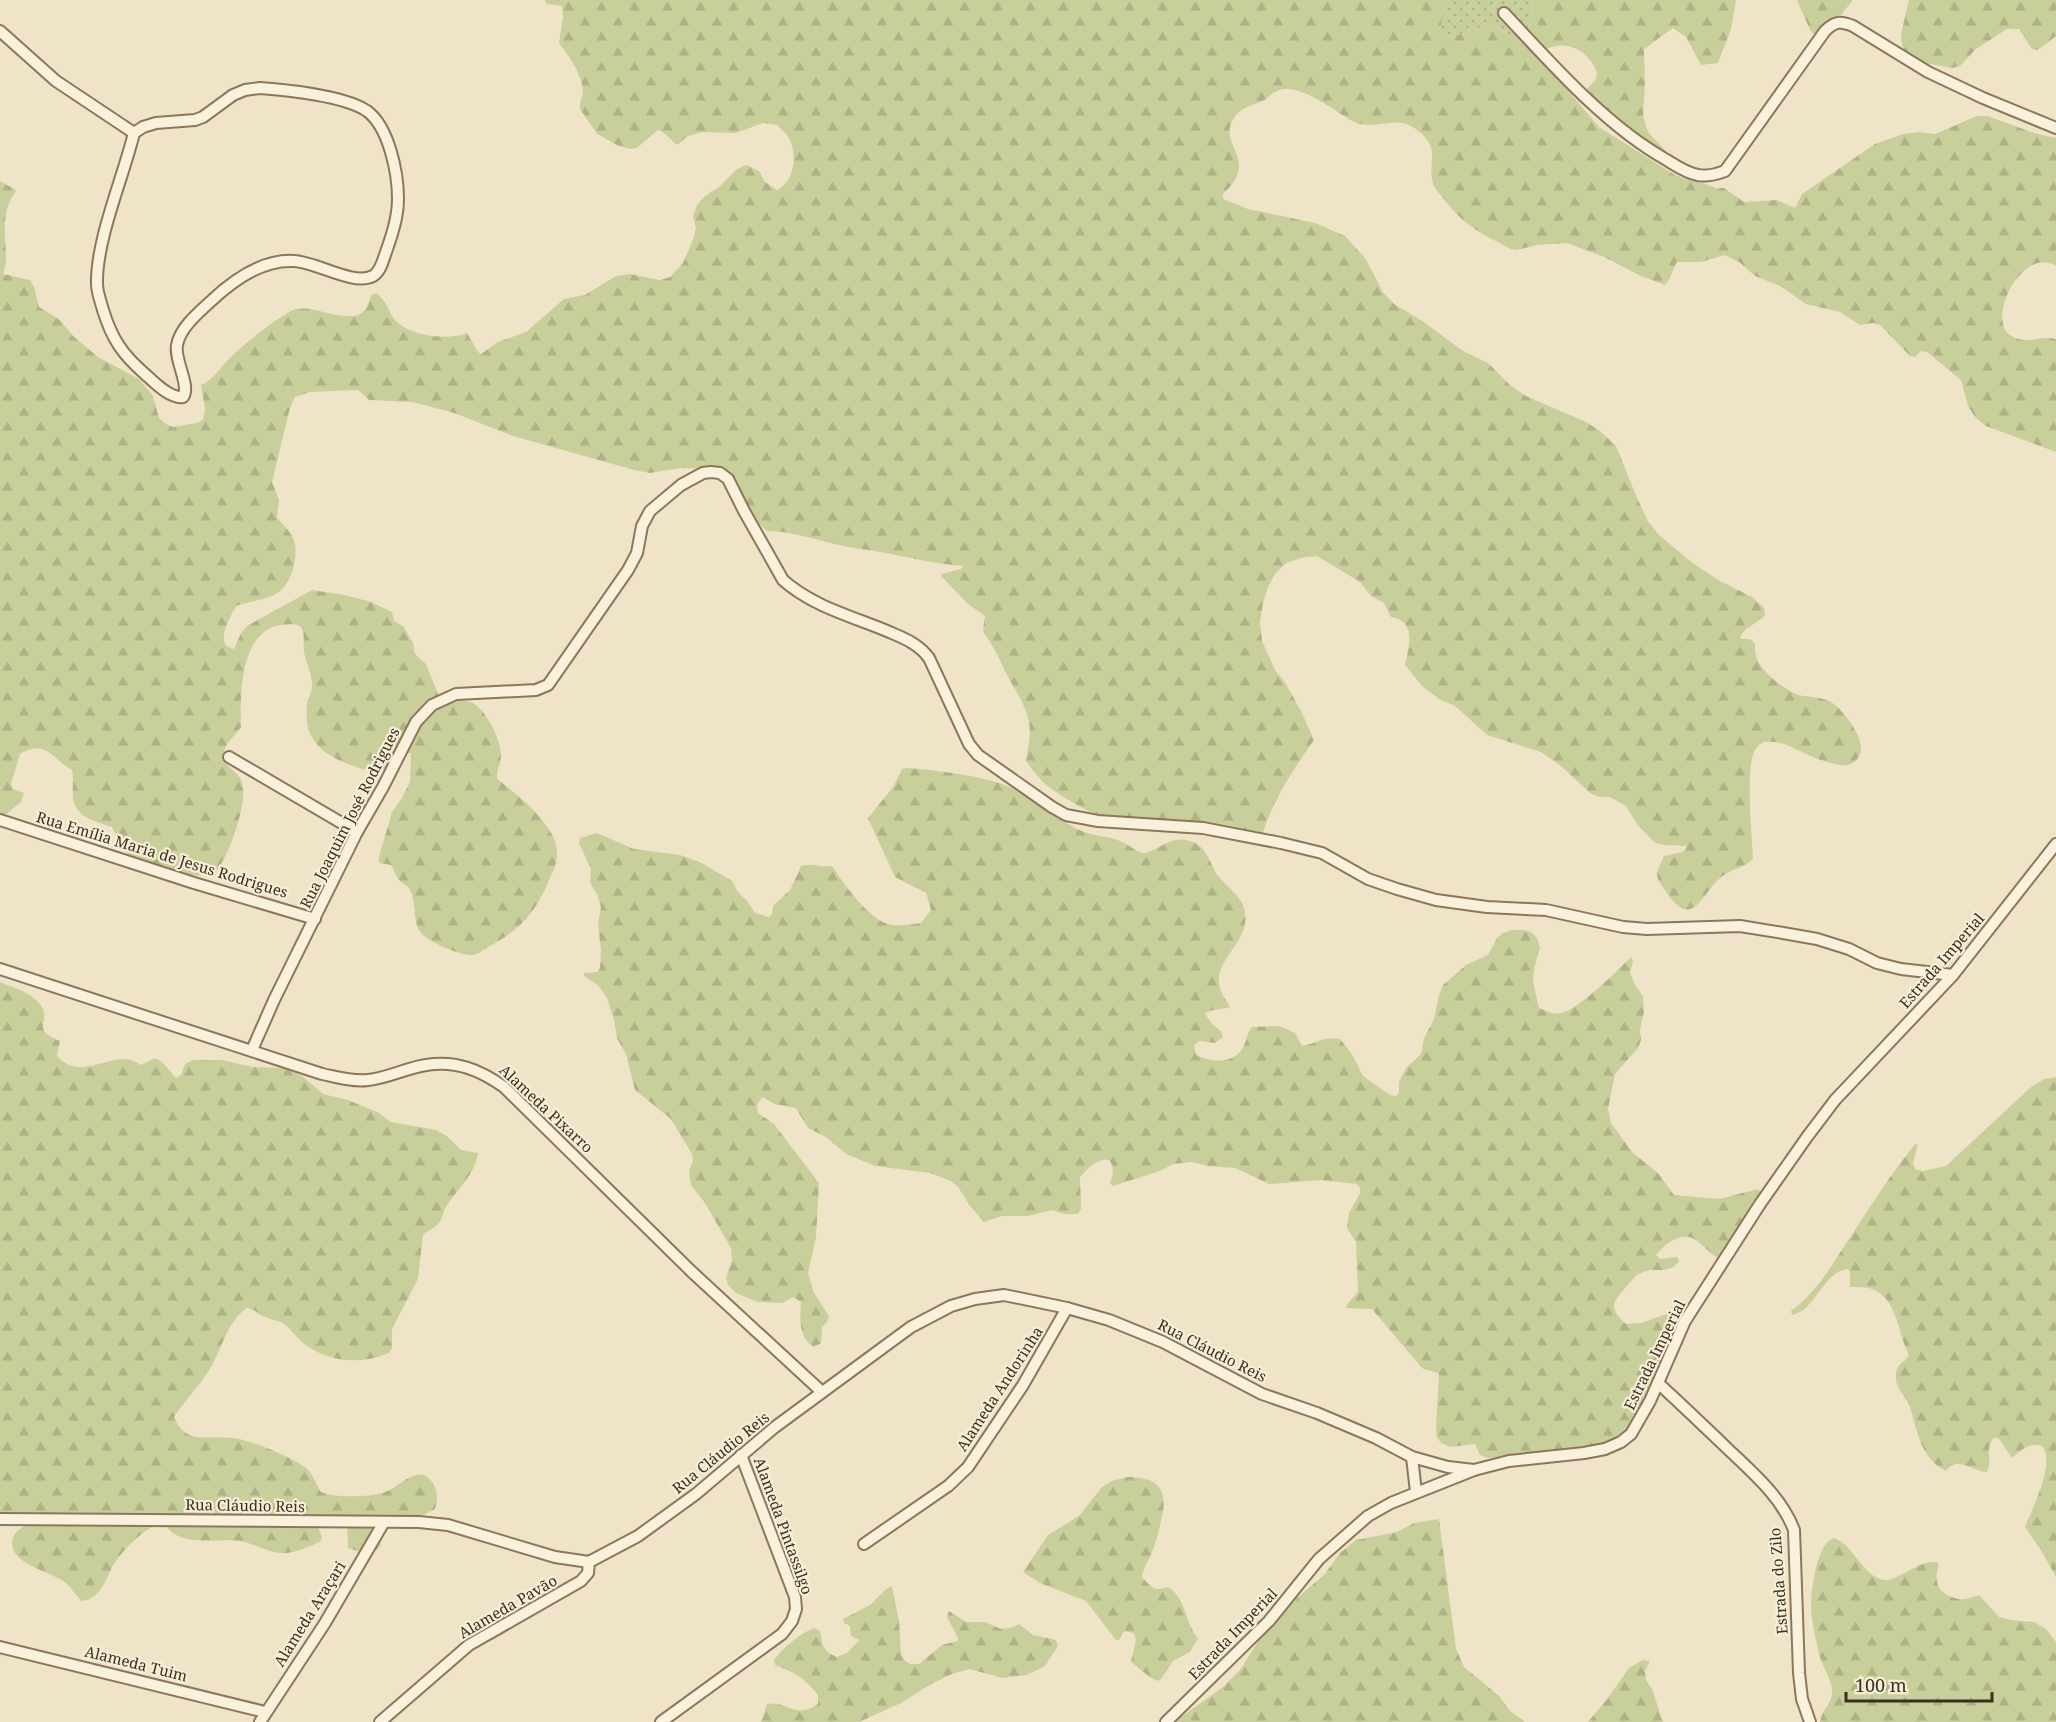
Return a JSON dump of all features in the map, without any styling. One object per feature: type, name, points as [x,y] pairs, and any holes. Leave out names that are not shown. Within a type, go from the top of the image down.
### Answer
[{"type":"street","points":[[1504,14],[1550,63],[1624,133],[1673,164],[1699,176],[1725,171],[1825,31],[1837,22],[1853,26],[1937,76],[2056,128]]},
{"type":"street","points":[[0,31],[56,81],[135,133]]},
{"type":"street","points":[[260,88],[291,90],[343,102],[365,110],[376,120],[386,140],[393,162],[398,198],[395,220],[381,267],[376,274],[358,279],[315,265],[280,261],[254,270],[235,282],[210,302],[180,336],[176,354],[186,391],[183,397],[178,398],[138,368],[117,345],[109,330],[97,287],[102,243],[135,133],[143,127],[156,123],[195,120],[203,117],[232,95],[244,90],[260,88]]},
{"type":"street","name":"Rua Joaquim José Rodrigues","points":[[252,1050],[274,1000],[357,832],[416,722],[432,705],[456,694],[542,688],[555,677],[628,570],[637,553],[642,525],[650,511],[694,477],[711,472],[720,473],[728,479],[783,580],[824,606],[886,630],[921,648],[929,658],[969,744],[978,755],[1066,815],[1098,821],[1203,828],[1281,843],[1322,853],[1368,879],[1436,900],[1487,907],[1546,910],[1623,927],[1647,929],[1740,926],[1817,939],[1849,949],[1877,963],[1901,969],[1953,975]]},
{"type":"street","points":[[230,757],[357,832]]},
{"type":"street","name":"Rua Emília Maria de Jesus Rodrigues","points":[[0,820],[194,883],[315,919]]},
{"type":"street","name":"Estrada Imperial","points":[[1166,1722],[1269,1621],[1319,1559],[1368,1516],[1390,1503],[1474,1470],[1509,1461],[1605,1449],[1622,1442],[1631,1434],[1658,1383],[1685,1322],[1760,1204],[1808,1137],[1835,1100],[1953,975],[2056,844]]},
{"type":"street","name":"Alameda Pixarro","points":[[0,969],[322,1074],[351,1080],[383,1078],[425,1065],[443,1064],[483,1072],[504,1087],[692,1272],[822,1392]]},
{"type":"street","name":"Rua Cláudio Reis","points":[[0,1518],[384,1522],[448,1525],[555,1557],[589,1562],[638,1536],[696,1494],[741,1455],[822,1392],[911,1327],[951,1306],[975,1299],[1004,1295],[1067,1308],[1137,1331],[1262,1394],[1356,1429],[1412,1457],[1448,1467],[1474,1470]]},
{"type":"street","name":"Alameda Andorinha","points":[[864,1544],[948,1486],[968,1467],[1023,1385],[1067,1308]]},
{"type":"street","name":"Estrada do Zilo","points":[[1658,1383],[1743,1464],[1779,1501],[1789,1515],[1794,1530],[1798,1673],[1802,1699],[1810,1722]]},
{"type":"street","name":"Alameda Pintassilgo","points":[[661,1722],[782,1634],[792,1621],[796,1609],[795,1597],[783,1563],[741,1455]]},
{"type":"street","points":[[1412,1457],[1416,1492]]},
{"type":"street","name":"Alameda Araçari","points":[[262,1717],[325,1623],[384,1522]]},
{"type":"street","name":"Alameda Pavão","points":[[380,1722],[469,1645],[581,1581],[588,1573],[589,1562]]},
{"type":"street","name":"Alameda Tuim","points":[[0,1647],[262,1717]]},
{"type":"green space","points":[[545,0],[1446,0],[1441,26],[1442,34],[1456,35],[1490,26],[1521,40],[1529,27],[1533,0],[1736,0],[1731,29],[1718,63],[1701,65],[1686,37],[1673,28],[1644,49],[1643,116],[1648,132],[1675,161],[1617,128],[1587,98],[1587,89],[1596,79],[1597,72],[1585,54],[1571,47],[1556,46],[1542,52],[1537,58],[1552,72],[1599,127],[1675,175],[1686,179],[1692,177],[1716,188],[1724,188],[1744,202],[1777,200],[1795,208],[1802,194],[1875,144],[1903,134],[1919,132],[1935,134],[1977,116],[1988,116],[2034,133],[2056,138],[2056,266],[2044,262],[2032,266],[2021,274],[2005,300],[2002,314],[2004,326],[2010,335],[2016,338],[2021,340],[2056,339],[2056,452],[1986,426],[1975,417],[1968,406],[1961,380],[1927,352],[1921,351],[1915,357],[1910,356],[1880,325],[1873,323],[1860,325],[1840,312],[1806,304],[1780,286],[1755,276],[1739,262],[1725,255],[1701,262],[1677,262],[1665,285],[1567,243],[1511,249],[1466,222],[1450,207],[1434,185],[1429,143],[1410,125],[1395,122],[1367,125],[1358,123],[1312,96],[1285,89],[1241,110],[1231,124],[1230,134],[1239,170],[1234,181],[1223,194],[1223,199],[1248,209],[1315,223],[1345,236],[1365,258],[1383,292],[1394,304],[1421,320],[1463,351],[1488,363],[1510,385],[1526,396],[1586,422],[1600,431],[1616,446],[1648,521],[1659,535],[1694,564],[1720,581],[1752,597],[1764,608],[1765,616],[1744,631],[1740,637],[1750,639],[1755,643],[1756,656],[1762,668],[1780,685],[1793,693],[1834,704],[1858,735],[1861,744],[1860,753],[1856,760],[1847,765],[1838,765],[1814,758],[1779,743],[1765,742],[1758,747],[1753,755],[1750,776],[1753,859],[1724,875],[1691,909],[1684,909],[1676,904],[1657,875],[1664,856],[1682,852],[1686,846],[1654,842],[1637,824],[1626,806],[1610,797],[1599,797],[1590,793],[1561,766],[1541,752],[1487,735],[1455,706],[1439,699],[1422,686],[1405,665],[1409,636],[1405,624],[1391,617],[1384,603],[1371,596],[1360,582],[1317,556],[1286,563],[1275,574],[1263,603],[1260,622],[1262,641],[1275,670],[1286,684],[1314,740],[1277,798],[1262,836],[1108,820],[1093,814],[1050,788],[1026,761],[1030,734],[1028,718],[1021,700],[984,633],[985,616],[968,604],[941,576],[961,569],[963,566],[846,547],[793,534],[767,531],[753,518],[729,481],[709,469],[680,468],[650,473],[634,470],[513,436],[454,413],[412,402],[369,400],[358,390],[310,392],[295,397],[290,408],[272,482],[279,500],[277,518],[295,542],[293,568],[287,584],[276,594],[236,606],[225,630],[225,642],[234,649],[247,626],[312,590],[371,602],[392,612],[394,621],[403,626],[413,643],[415,654],[426,664],[439,696],[470,702],[487,717],[501,750],[497,779],[534,810],[543,820],[555,841],[557,854],[554,868],[539,901],[526,919],[510,934],[474,955],[446,948],[422,934],[417,925],[410,890],[399,879],[391,865],[380,863],[378,860],[392,812],[410,782],[411,754],[406,751],[392,765],[376,772],[340,761],[316,744],[308,727],[307,705],[312,688],[304,652],[303,631],[295,625],[281,625],[267,630],[257,639],[245,666],[242,682],[241,727],[227,744],[222,756],[240,778],[243,787],[241,812],[232,841],[215,873],[183,874],[129,855],[122,848],[112,827],[88,818],[79,811],[73,800],[72,770],[43,749],[36,748],[20,754],[11,784],[13,789],[24,793],[21,802],[0,819],[0,181],[16,190],[7,208],[6,260],[3,274],[30,280],[39,307],[60,320],[73,336],[98,357],[139,379],[153,396],[159,418],[173,427],[203,420],[205,409],[201,385],[210,380],[237,351],[260,332],[284,315],[299,309],[356,316],[365,310],[371,295],[376,293],[395,320],[409,330],[440,337],[467,333],[481,354],[498,342],[526,332],[564,299],[585,295],[616,276],[630,274],[660,280],[670,277],[683,263],[696,228],[693,216],[697,205],[705,196],[719,187],[737,169],[746,165],[759,171],[765,182],[777,190],[788,180],[793,165],[791,142],[777,125],[763,123],[736,133],[702,132],[688,136],[677,145],[658,130],[637,148],[630,149],[619,146],[597,134],[580,109],[583,90],[580,77],[559,43],[563,16],[562,6],[547,4]]},
{"type":"green space","points":[[1446,0],[1533,0],[1529,27],[1521,40],[1490,26],[1456,35],[1442,34],[1441,26]]},
{"type":"green space","points":[[1797,0],[1853,0],[1820,41],[1810,30]]},
{"type":"green space","points":[[1909,0],[2056,0],[2056,36],[2036,50],[2031,48],[2019,29],[2007,29],[1976,49],[1960,66],[1952,68],[1920,62],[1909,55],[1902,46],[1901,34]]},
{"type":"green space","points":[[902,769],[993,781],[1018,791],[1076,828],[1120,841],[1140,852],[1145,853],[1177,840],[1186,840],[1199,846],[1206,853],[1218,876],[1240,899],[1245,916],[1244,928],[1221,969],[1219,980],[1221,991],[1230,1007],[1205,1014],[1221,1031],[1223,1037],[1215,1043],[1199,1041],[1194,1046],[1196,1055],[1208,1059],[1220,1061],[1232,1058],[1244,1046],[1252,1027],[1279,1026],[1295,1033],[1302,1046],[1324,1039],[1340,1039],[1352,1054],[1363,1076],[1390,1095],[1396,1096],[1399,1093],[1399,1082],[1406,1068],[1421,1054],[1424,1038],[1434,1019],[1443,985],[1466,965],[1488,955],[1497,938],[1503,933],[1524,930],[1531,932],[1537,938],[1540,947],[1533,981],[1539,1008],[1553,1013],[1562,1013],[1578,1005],[1631,957],[1633,962],[1630,973],[1643,996],[1641,1040],[1638,1048],[1615,1074],[1608,1109],[1611,1123],[1633,1153],[1658,1173],[1674,1195],[1719,1199],[1758,1189],[1762,1193],[1731,1253],[1718,1258],[1694,1239],[1678,1238],[1668,1243],[1656,1255],[1660,1259],[1677,1257],[1679,1261],[1675,1266],[1666,1270],[1646,1271],[1639,1274],[1615,1301],[1614,1309],[1626,1324],[1641,1323],[1672,1312],[1682,1315],[1684,1323],[1684,1335],[1680,1347],[1629,1439],[1591,1452],[1488,1458],[1480,1455],[1475,1444],[1450,1447],[1441,1443],[1437,1438],[1436,1427],[1439,1374],[1422,1368],[1372,1309],[1346,1308],[1358,1291],[1356,1242],[1347,1228],[1349,1213],[1360,1193],[1357,1184],[1321,1180],[1269,1184],[1235,1168],[1192,1162],[1173,1164],[1160,1171],[1113,1186],[1110,1183],[1113,1174],[1112,1166],[1109,1160],[1104,1160],[1093,1165],[1080,1177],[1081,1209],[1078,1214],[1064,1214],[1052,1210],[1028,1216],[1002,1216],[984,1222],[951,1181],[930,1173],[875,1166],[846,1154],[826,1137],[808,1128],[796,1108],[775,1104],[762,1097],[757,1105],[758,1113],[774,1124],[819,1183],[816,1237],[808,1273],[814,1293],[829,1316],[822,1327],[821,1343],[814,1347],[805,1338],[801,1327],[801,1302],[793,1297],[782,1303],[758,1302],[736,1293],[728,1285],[726,1278],[732,1260],[731,1248],[705,1203],[691,1185],[689,1170],[693,1161],[692,1154],[671,1119],[635,1090],[626,1054],[617,1038],[607,998],[598,985],[584,976],[584,973],[597,972],[600,968],[601,950],[598,925],[601,907],[590,883],[591,869],[579,843],[580,838],[597,833],[634,849],[680,855],[700,862],[732,881],[755,913],[769,917],[773,906],[790,890],[801,866],[832,866],[857,899],[881,921],[896,925],[921,923],[931,910],[926,893],[895,877],[868,818],[893,787]]},
{"type":"green space","points":[[0,982],[26,993],[39,1003],[43,1009],[45,1032],[60,1041],[57,1056],[73,1066],[90,1066],[124,1059],[141,1065],[155,1058],[162,1062],[176,1078],[181,1075],[185,1064],[193,1060],[222,1060],[253,1067],[283,1068],[302,1076],[323,1094],[348,1100],[379,1113],[391,1122],[436,1130],[447,1136],[461,1150],[478,1153],[473,1168],[446,1207],[439,1222],[423,1235],[418,1279],[392,1329],[392,1348],[389,1353],[359,1360],[328,1356],[305,1344],[281,1322],[247,1308],[234,1321],[208,1372],[174,1417],[179,1427],[193,1436],[239,1439],[288,1457],[305,1467],[321,1492],[327,1494],[352,1496],[382,1493],[409,1478],[419,1474],[425,1475],[436,1490],[435,1509],[421,1516],[379,1523],[376,1529],[381,1545],[370,1552],[348,1548],[347,1526],[316,1521],[322,1538],[320,1542],[289,1553],[274,1552],[249,1543],[234,1541],[190,1540],[172,1532],[165,1524],[159,1524],[144,1532],[123,1552],[94,1596],[81,1601],[66,1583],[31,1566],[16,1554],[12,1547],[15,1534],[38,1512],[0,1517]]},
{"type":"green space","points":[[2056,1077],[2056,1577],[2025,1527],[2045,1474],[2046,1454],[2042,1446],[2030,1446],[2012,1458],[1999,1439],[1994,1437],[1989,1447],[1990,1463],[1987,1472],[1960,1464],[1950,1466],[1946,1471],[1925,1452],[1908,1402],[1896,1382],[1897,1369],[1909,1355],[1895,1316],[1886,1299],[1879,1292],[1869,1288],[1850,1287],[1848,1269],[1832,1276],[1814,1299],[1800,1312],[1792,1315],[1791,1311],[1823,1278],[1915,1144],[1918,1144],[1913,1163],[1915,1169],[1923,1171],[1946,1166],[2031,1087],[2044,1079]]},
{"type":"green space","points":[[1127,1477],[1149,1480],[1156,1484],[1163,1496],[1163,1514],[1158,1535],[1142,1577],[1153,1588],[1168,1587],[1174,1591],[1198,1638],[1190,1652],[1173,1661],[1158,1681],[1131,1662],[1136,1640],[1134,1633],[1124,1631],[1119,1640],[1116,1640],[1086,1601],[1040,1583],[1023,1572],[1048,1535],[1079,1516],[1102,1487],[1112,1481]]},
{"type":"green space","points":[[1439,1519],[1456,1649],[1464,1667],[1499,1696],[1510,1711],[1525,1722],[1174,1722],[1223,1687],[1240,1670],[1264,1632],[1297,1598],[1324,1575],[1340,1553],[1356,1540],[1397,1532],[1414,1523]]},
{"type":"green space","points":[[1834,1538],[1841,1541],[1876,1577],[1888,1580],[1925,1563],[1937,1562],[1939,1566],[1936,1578],[1942,1592],[1961,1599],[1979,1595],[1999,1617],[2034,1622],[2046,1629],[2056,1642],[2056,1722],[1820,1722],[1831,1698],[1832,1689],[1819,1654],[1812,1620],[1811,1601],[1819,1558],[1828,1542]]},
{"type":"green space","points":[[892,1586],[899,1621],[901,1654],[910,1664],[919,1664],[942,1645],[958,1641],[947,1617],[949,1611],[966,1622],[985,1622],[1001,1629],[1019,1624],[1033,1635],[1056,1640],[1058,1646],[1045,1666],[1027,1675],[1002,1678],[970,1669],[952,1674],[901,1703],[859,1722],[761,1722],[767,1704],[803,1710],[818,1704],[818,1695],[804,1680],[775,1665],[774,1660],[782,1650],[797,1637],[814,1628],[820,1631],[824,1647],[828,1652],[837,1657],[847,1653],[859,1640],[851,1636],[850,1626],[844,1623],[843,1619],[870,1605]]},
{"type":"green space","points":[[1643,1660],[1650,1661],[1645,1671],[1646,1680],[1652,1689],[1663,1722],[1588,1722],[1629,1668]]}]
